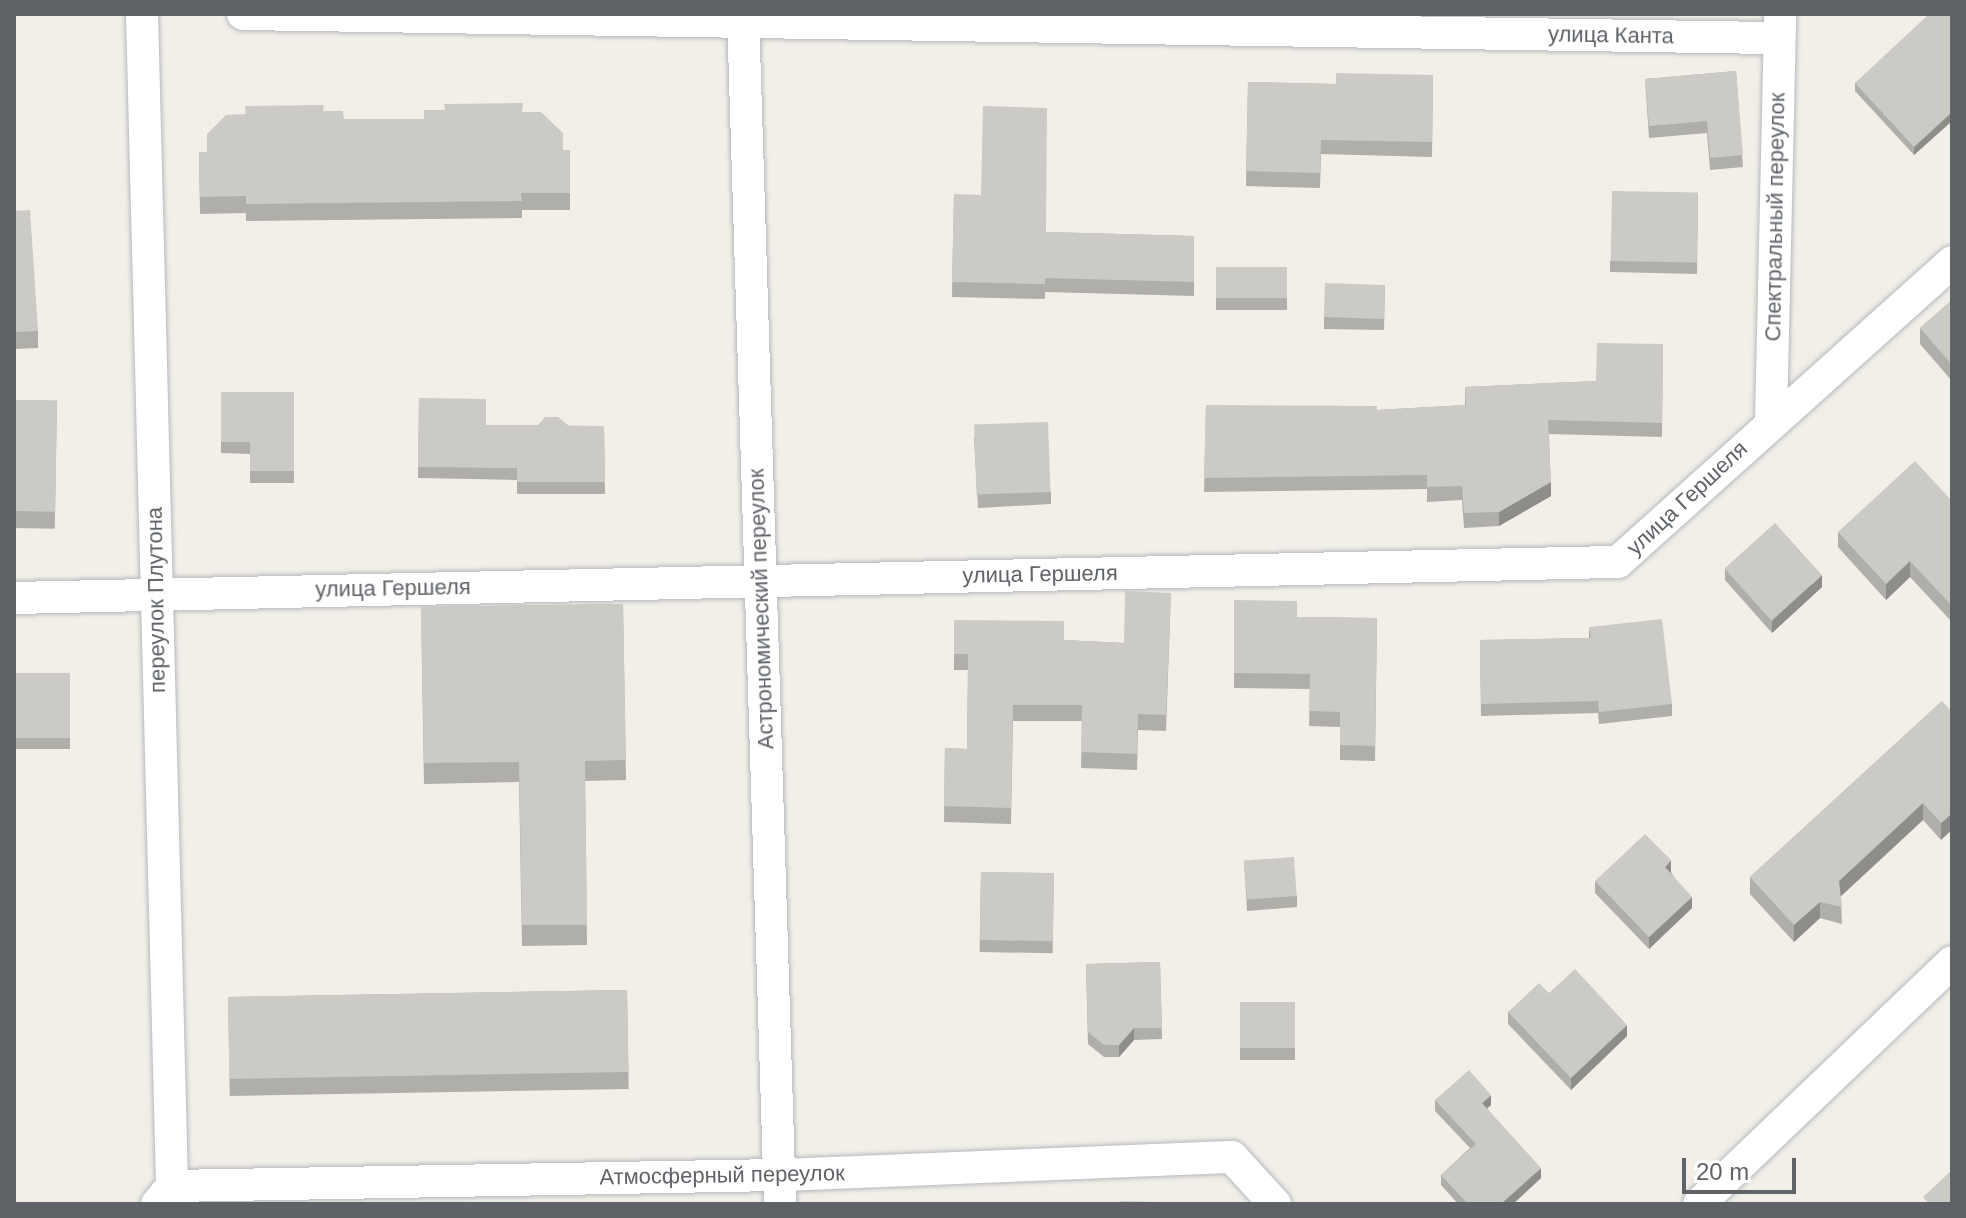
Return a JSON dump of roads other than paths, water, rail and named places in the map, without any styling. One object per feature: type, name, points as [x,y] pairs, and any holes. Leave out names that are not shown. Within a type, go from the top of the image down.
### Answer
[{"type":"street","name":"переулок Плутона","points":[[142,14],[164,1195]]},
{"type":"street","name":"улица Канта","points":[[243,14],[1780,26]]},
{"type":"street","name":"Астрономический переулок","points":[[743,18],[780,1189]]},
{"type":"street","name":"Спектральный переулок","points":[[1771,421],[1780,26]]},
{"type":"street","name":"улица Гершеля","points":[[14,598],[1618,562],[1771,421],[1952,262]]},
{"type":"street","points":[[1699,1204],[1952,962]]},
{"type":"street","name":"Атмосферный переулок","points":[[164,1195],[780,1189],[1232,1157],[1275,1204]]}]
